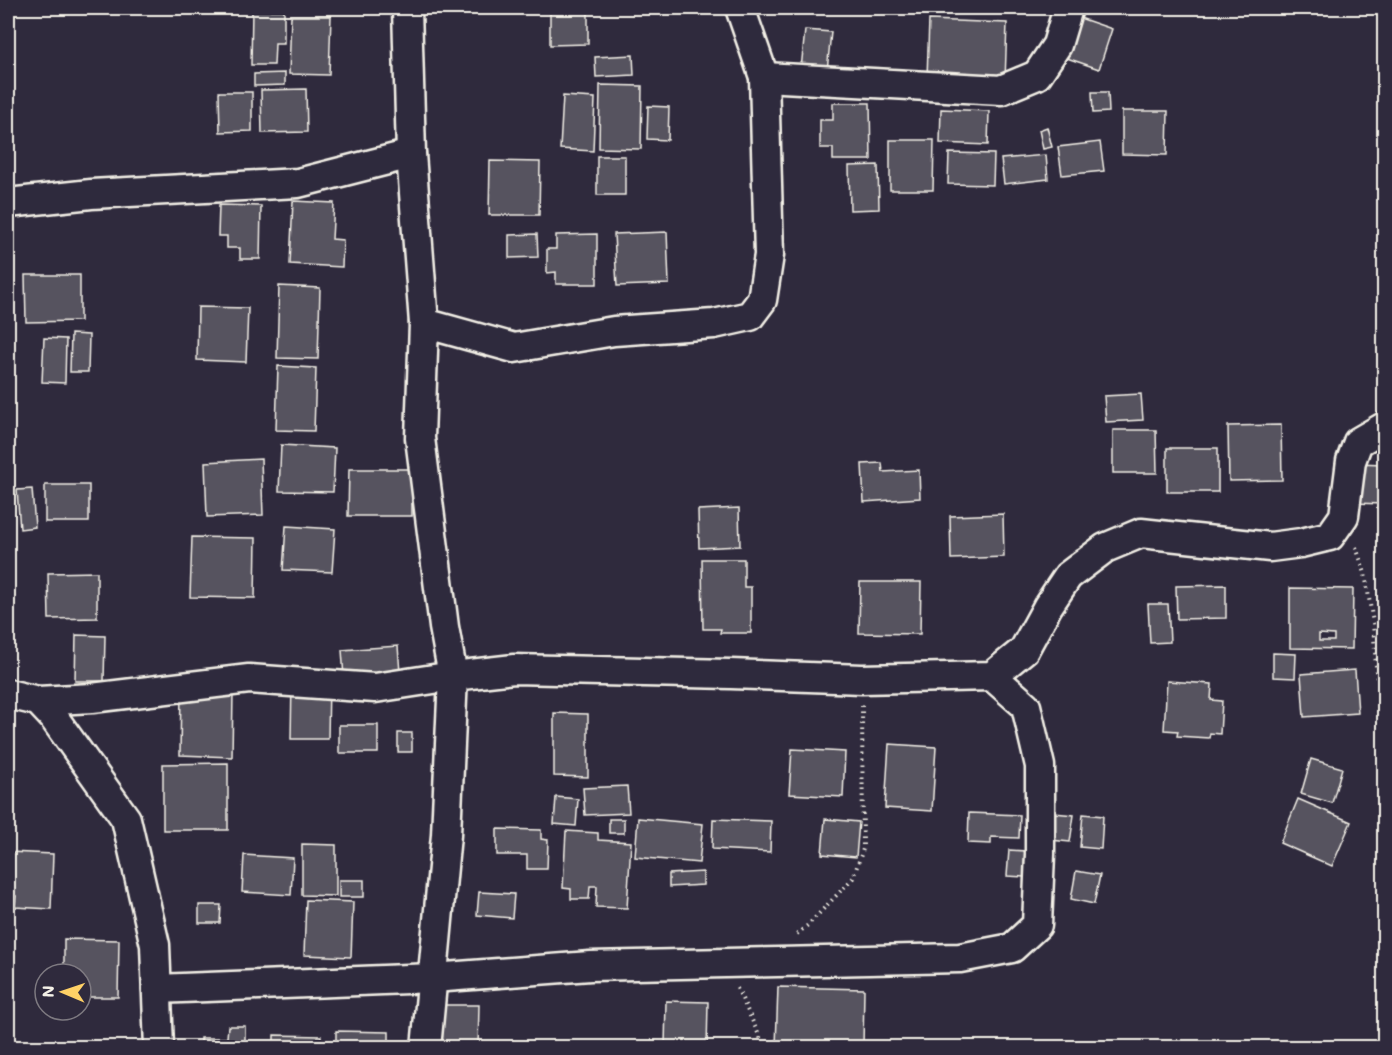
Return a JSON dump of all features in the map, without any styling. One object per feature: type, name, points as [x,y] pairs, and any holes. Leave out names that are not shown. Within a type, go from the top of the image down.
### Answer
[{"type":"street","points":[[407,8],[411,154],[424,323],[420,438],[444,627],[453,676],[446,835],[426,1047]]},
{"type":"street","points":[[424,323],[514,348],[614,331],[714,324],[750,316],[762,300],[769,255],[765,77],[740,8]]},
{"type":"street","points":[[765,77],[1001,90],[1037,75],[1057,45],[1068,8]]},
{"type":"street","points":[[8,202],[91,194],[298,183],[411,154]]},
{"type":"street","points":[[8,694],[38,701],[92,698],[249,679],[375,688],[514,669],[862,679],[992,676],[1023,650],[1068,576],[1105,548],[1141,533],[1270,547],[1330,537],[1344,516],[1351,460],[1358,442],[1384,427]]},
{"type":"street","points":[[157,989],[433,978],[590,966],[960,958],[1012,948],[1037,925],[1040,766],[1026,706],[992,676]]},
{"type":"street","points":[[38,701],[54,718],[126,819],[155,945],[159,1047]]},
{"type":"path","points":[[1344,516],[1365,573],[1373,623],[1377,680],[1384,699]]},
{"type":"path","points":[[762,963],[808,925],[853,878],[863,849],[862,679]]},
{"type":"path","points":[[726,963],[765,1047]]},
{"type":"building","points":[[550,8],[588,8],[588,44],[550,45]]},
{"type":"building","points":[[252,10],[284,10],[284,43],[275,43],[274,65],[251,65]]},
{"type":"building","points":[[291,16],[331,16],[329,75],[289,74]]},
{"type":"building","points":[[1074,16],[1112,29],[1099,69],[1061,56]]},
{"type":"building","points":[[929,20],[1007,23],[1005,81],[927,78]]},
{"type":"building","points":[[805,30],[831,32],[827,71],[801,69]]},
{"type":"building","points":[[633,55],[634,75],[596,77],[595,57]]},
{"type":"building","points":[[285,73],[285,85],[254,86],[254,74]]},
{"type":"building","points":[[600,85],[642,86],[641,149],[599,148]]},
{"type":"building","points":[[306,89],[307,132],[262,133],[261,90]]},
{"type":"building","points":[[219,92],[252,92],[252,131],[220,132]]},
{"type":"building","points":[[1092,92],[1108,92],[1109,112],[1093,113]]},
{"type":"building","points":[[563,96],[595,98],[593,151],[560,149]]},
{"type":"building","points":[[833,103],[870,103],[871,160],[833,160],[833,148],[820,148],[820,120],[833,120]]},
{"type":"building","points":[[648,106],[669,107],[668,140],[647,139]]},
{"type":"building","points":[[941,109],[989,111],[988,145],[940,143]]},
{"type":"building","points":[[1122,111],[1168,111],[1167,155],[1122,154]]},
{"type":"building","points":[[1047,127],[1052,147],[1043,149],[1039,130]]},
{"type":"building","points":[[890,140],[934,140],[933,190],[890,190]]},
{"type":"building","points":[[1100,142],[1104,171],[1062,175],[1058,147]]},
{"type":"building","points":[[949,153],[994,154],[993,185],[948,184]]},
{"type":"building","points":[[1046,155],[1048,179],[1004,184],[1001,159]]},
{"type":"building","points":[[597,156],[625,156],[625,195],[597,195]]},
{"type":"building","points":[[490,161],[540,162],[539,215],[489,215]]},
{"type":"building","points":[[878,165],[879,209],[850,210],[849,166]]},
{"type":"building","points":[[293,201],[334,203],[332,239],[343,240],[342,267],[290,264]]},
{"type":"building","points":[[219,205],[261,206],[260,259],[240,259],[240,248],[227,248],[227,236],[218,236]]},
{"type":"building","points":[[667,232],[669,284],[617,286],[614,234]]},
{"type":"building","points":[[537,234],[538,257],[509,258],[509,235]]},
{"type":"building","points":[[597,234],[597,284],[556,284],[556,272],[547,273],[547,249],[556,249],[556,235]]},
{"type":"building","points":[[25,275],[80,275],[80,321],[26,322]]},
{"type":"building","points":[[279,286],[320,288],[318,359],[277,358]]},
{"type":"building","points":[[198,307],[248,308],[246,362],[197,360]]},
{"type":"building","points":[[71,334],[89,335],[88,372],[70,372]]},
{"type":"building","points":[[44,338],[66,339],[65,383],[42,382]]},
{"type":"building","points":[[278,366],[316,368],[314,431],[276,430]]},
{"type":"building","points":[[1141,394],[1143,420],[1106,422],[1104,396]]},
{"type":"building","points":[[1281,425],[1282,480],[1229,481],[1228,426]]},
{"type":"building","points":[[1113,430],[1156,430],[1157,473],[1113,473]]},
{"type":"building","points":[[281,445],[335,448],[333,492],[279,491]]},
{"type":"building","points":[[1167,448],[1218,448],[1218,492],[1167,492]]},
{"type":"building","points":[[261,459],[263,515],[207,517],[205,462]]},
{"type":"building","points":[[882,463],[883,472],[919,470],[920,498],[864,502],[862,464]]},
{"type":"building","points":[[1355,463],[1384,464],[1384,504],[1353,503]]},
{"type":"building","points":[[349,469],[412,469],[412,516],[348,516]]},
{"type":"building","points":[[45,485],[89,485],[89,522],[45,522]]},
{"type":"building","points":[[32,489],[35,527],[20,529],[17,490]]},
{"type":"building","points":[[739,508],[740,546],[699,548],[698,510]]},
{"type":"building","points":[[1003,514],[1004,557],[951,559],[950,516]]},
{"type":"building","points":[[286,526],[335,529],[332,572],[283,570]]},
{"type":"building","points":[[192,537],[256,538],[255,598],[190,597]]},
{"type":"building","points":[[702,559],[744,559],[744,587],[751,587],[751,633],[720,633],[721,629],[703,629]]},
{"type":"building","points":[[97,572],[97,618],[49,619],[48,573]]},
{"type":"building","points":[[860,582],[921,582],[920,634],[859,633]]},
{"type":"building","points":[[1226,585],[1226,618],[1177,619],[1176,586]]},
{"type":"building","points":[[1290,588],[1353,589],[1352,649],[1290,648]],"holes":[[[1319,634],[1334,635],[1334,641],[1319,641]]]},
{"type":"building","points":[[1148,604],[1168,604],[1170,642],[1150,643]]},
{"type":"building","points":[[76,635],[105,636],[104,681],[75,681]]},
{"type":"building","points":[[398,646],[400,673],[344,677],[342,650]]},
{"type":"building","points":[[1273,653],[1296,654],[1295,678],[1273,677]]},
{"type":"building","points":[[1355,670],[1358,713],[1304,717],[1301,674]]},
{"type":"building","points":[[292,681],[329,682],[328,739],[291,739]]},
{"type":"building","points":[[1167,681],[1212,684],[1211,700],[1222,701],[1220,734],[1210,733],[1209,738],[1177,736],[1178,731],[1164,730]]},
{"type":"building","points":[[181,691],[233,692],[232,757],[180,755]]},
{"type":"building","points":[[554,713],[588,714],[588,777],[554,776]]},
{"type":"building","points":[[339,725],[378,725],[378,753],[339,753]]},
{"type":"building","points":[[398,733],[412,733],[412,752],[398,752]]},
{"type":"building","points":[[889,744],[936,747],[932,811],[885,808]]},
{"type":"building","points":[[792,749],[845,752],[843,797],[789,794]]},
{"type":"building","points":[[1311,759],[1342,768],[1332,803],[1301,794]]},
{"type":"building","points":[[228,763],[228,830],[163,830],[163,764]]},
{"type":"building","points":[[627,786],[629,813],[585,815],[583,788]]},
{"type":"building","points":[[556,797],[578,799],[576,826],[554,824]]},
{"type":"building","points":[[1298,799],[1351,822],[1332,866],[1280,843]]},
{"type":"building","points":[[969,813],[1020,815],[1019,838],[991,837],[991,844],[968,843]]},
{"type":"building","points":[[1054,813],[1074,815],[1070,842],[1051,840]]},
{"type":"building","points":[[1083,814],[1103,816],[1101,849],[1080,847]]},
{"type":"building","points":[[638,818],[703,824],[699,863],[635,857]]},
{"type":"building","points":[[609,819],[624,819],[624,833],[609,833]]},
{"type":"building","points":[[713,819],[771,821],[770,852],[712,849]]},
{"type":"building","points":[[825,819],[859,822],[856,857],[822,854]]},
{"type":"building","points":[[497,829],[541,830],[541,839],[548,840],[547,869],[527,869],[527,855],[497,855]]},
{"type":"building","points":[[566,831],[598,833],[598,840],[631,842],[627,908],[596,907],[597,886],[590,886],[589,899],[571,899],[571,889],[563,888]]},
{"type":"building","points":[[302,844],[336,845],[336,896],[302,895]]},
{"type":"building","points":[[1009,850],[1026,851],[1024,877],[1007,876]]},
{"type":"building","points":[[8,852],[53,854],[51,909],[15,907],[16,896],[8,896]]},
{"type":"building","points":[[244,855],[293,858],[291,895],[242,892]]},
{"type":"building","points":[[1076,871],[1100,875],[1094,904],[1071,899]]},
{"type":"building","points":[[703,872],[703,885],[669,887],[669,874]]},
{"type":"building","points":[[339,880],[364,880],[364,897],[339,897]]},
{"type":"building","points":[[479,892],[514,894],[512,918],[477,915]]},
{"type":"building","points":[[306,900],[353,902],[351,957],[304,955]]},
{"type":"building","points":[[199,905],[221,905],[220,923],[199,923]]},
{"type":"building","points":[[64,939],[119,940],[118,997],[93,997],[93,962],[64,962]]},
{"type":"building","points":[[778,987],[864,989],[863,1048],[776,1047]]},
{"type":"building","points":[[666,1001],[708,1002],[707,1048],[665,1048]]},
{"type":"building","points":[[438,1005],[479,1005],[478,1048],[437,1048]]},
{"type":"building","points":[[228,1026],[245,1026],[245,1048],[201,1048],[201,1038],[227,1038]]},
{"type":"building","points":[[336,1031],[389,1032],[389,1048],[336,1048]]},
{"type":"building","points":[[274,1035],[321,1036],[321,1048],[274,1048]]}]
